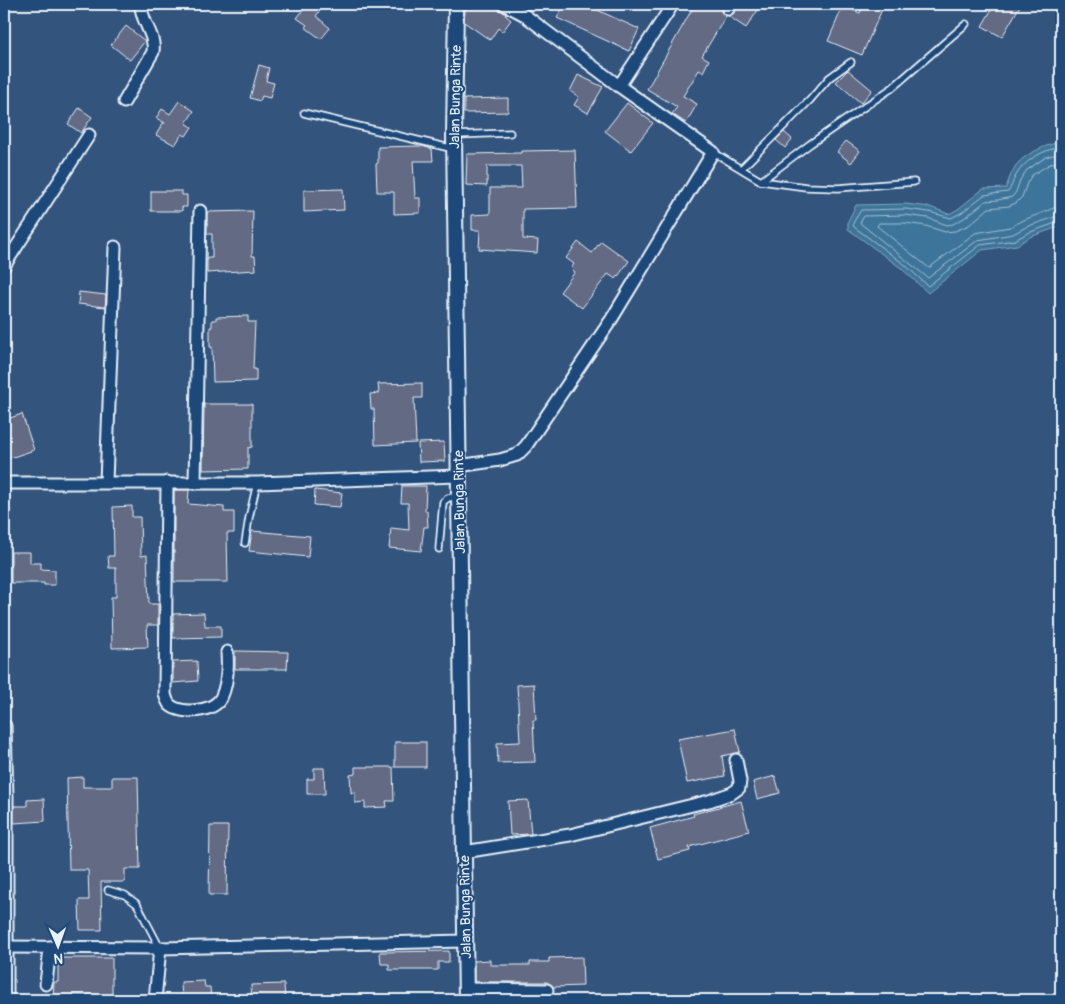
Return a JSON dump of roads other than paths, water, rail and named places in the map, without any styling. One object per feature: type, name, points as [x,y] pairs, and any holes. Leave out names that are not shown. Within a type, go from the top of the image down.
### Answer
[{"type":"street","points":[[124,102],[153,52],[154,45],[141,11],[141,4]]},
{"type":"street","name":"Jalan Bunga Rinte","points":[[456,4],[454,142],[466,995]]},
{"type":"street","points":[[4,483],[257,483],[458,471],[517,455],[526,446],[611,320],[713,152],[619,86],[523,14],[504,4]]},
{"type":"street","points":[[619,86],[673,4]]},
{"type":"street","points":[[4,266],[89,135]]},
{"type":"street","points":[[195,483],[200,211]]},
{"type":"street","points":[[106,482],[115,247]]},
{"type":"street","points":[[167,482],[165,694],[171,706],[180,709],[198,710],[209,708],[216,704],[221,697],[228,671],[227,652]]},
{"type":"street","points":[[5,726],[7,1000]]},
{"type":"street","points":[[464,852],[570,836],[709,801],[732,793],[739,788],[740,781],[736,760]]},
{"type":"street","points":[[6,947],[160,948],[465,941]]},
{"type":"street","points":[[46,984],[50,948]]},
{"type":"street","points":[[155,1000],[160,948]]},
{"type":"street","points":[[466,995],[547,990]]},
{"type":"lane","points":[[762,181],[810,144],[892,88],[966,24]]},
{"type":"lane","points":[[742,168],[810,100],[829,78],[851,62]]},
{"type":"lane","points":[[304,113],[454,142],[510,133]]},
{"type":"lane","points":[[713,152],[762,181],[806,187],[838,188],[914,182]]},
{"type":"lane","points":[[245,543],[257,483]]},
{"type":"lane","points":[[439,549],[443,502],[448,498],[459,496]]},
{"type":"lane","points":[[108,890],[125,895],[137,904],[160,948]]},
{"type":"water","points":[[1061,142],[1061,226],[1030,237],[1017,245],[982,250],[928,293],[901,268],[848,229],[848,221],[856,205],[906,204],[930,207],[949,214],[983,189],[1006,188],[1014,169],[1022,159],[1038,150]]}]
